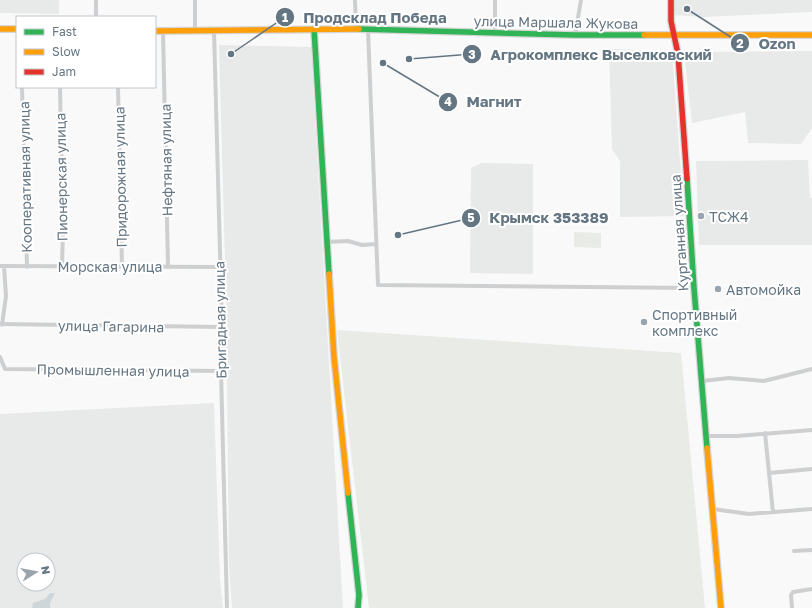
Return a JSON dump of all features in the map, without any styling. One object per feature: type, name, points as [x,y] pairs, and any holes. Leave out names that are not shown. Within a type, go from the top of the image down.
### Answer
[{"type":"street","points":[[96,0],[96,16]]},
{"type":"street","points":[[195,0],[195,31]]},
{"type":"street","points":[[355,0],[356,29]]},
{"type":"street","points":[[495,0],[495,33]]},
{"type":"street","points":[[575,35],[581,0]]},
{"type":"street","name":"Курганная улица","points":[[671,0],[671,21],[678,54],[694,288],[721,608]]},
{"type":"street","points":[[0,29],[16,29]]},
{"type":"street","points":[[314,29],[334,357],[359,595],[358,608]]},
{"type":"street","name":"улица Маршала Жукова","points":[[156,31],[356,29],[575,35],[812,35]]},
{"type":"street","points":[[368,30],[378,285],[694,288]]},
{"type":"street","name":"Нефтяная улица","points":[[163,31],[168,266]]},
{"type":"street","name":"Бригадная улица","points":[[214,31],[222,327],[221,371],[227,608]]},
{"type":"street","name":"Кооперативная улица","points":[[22,88],[27,267]]},
{"type":"street","name":"Пионерская улица","points":[[60,88],[63,231],[62,266]]},
{"type":"street","name":"Придорожная улица","points":[[118,88],[122,266]]},
{"type":"street","points":[[327,242],[348,241],[362,246],[376,244]]},
{"type":"street","points":[[1,324],[6,296],[2,266]]},
{"type":"street","name":"Морская улица","points":[[2,266],[220,267]]},
{"type":"street","name":"улица Гагарина","points":[[1,324],[222,327]]},
{"type":"street","name":"Промышленная улица","points":[[0,357],[5,369],[221,371]]},
{"type":"street","points":[[702,381],[729,378],[764,381],[812,369]]},
{"type":"street","points":[[706,436],[737,436],[812,430]]},
{"type":"street","points":[[765,433],[773,512]]},
{"type":"street","points":[[769,473],[812,469]]},
{"type":"street","points":[[713,509],[749,514],[812,510]]},
{"type":"street","points":[[794,552],[812,550]]},
{"type":"street","points":[[792,608],[791,595],[793,592],[812,589]]},
{"type":"shaded area","points":[[0,0],[59,0],[59,14],[0,13]]},
{"type":"shaded area","points":[[675,0],[812,0],[812,12],[703,17],[673,15]]},
{"type":"shaded area","points":[[219,45],[311,47],[343,608],[232,608],[229,566],[226,297]]},
{"type":"shaded area","points":[[609,49],[672,51],[684,216],[620,217],[620,161],[612,149]]},
{"type":"shaded area","points":[[812,51],[812,128],[801,144],[748,143],[745,112],[692,123],[685,62],[691,52]]},
{"type":"shaded area","points":[[808,160],[810,198],[812,198],[812,245],[699,245],[696,161]]},
{"type":"shaded area","points":[[482,163],[533,164],[533,274],[470,273],[471,168]]},
{"type":"shaded area","points":[[574,232],[601,233],[601,248],[574,247]]},
{"type":"shaded area","points":[[337,330],[681,353],[705,608],[369,608]]},
{"type":"shaded area","points":[[214,403],[220,579],[223,608],[0,608],[0,414]]},
{"type":"shaded area","points":[[50,593],[55,593],[50,603],[50,608],[32,608],[33,603],[45,599]]},
{"type":"traffic: fast","points":[[314,29],[329,274]]},
{"type":"traffic: fast","points":[[359,29],[575,35],[644,35]]},
{"type":"traffic: fast","points":[[687,179],[707,448]]},
{"type":"traffic: fast","points":[[348,493],[359,595],[358,608]]},
{"type":"traffic: slow","points":[[0,29],[16,29]]},
{"type":"traffic: slow","points":[[156,31],[359,29]]},
{"type":"traffic: slow","points":[[644,35],[812,35]]},
{"type":"traffic: slow","points":[[329,274],[334,357],[348,493]]},
{"type":"traffic: slow","points":[[707,448],[721,608]]},
{"type":"traffic: jam","points":[[671,0],[671,21],[678,54],[687,179]]},
{"type":"place","name":"Ozon","points":[[687,9]]},
{"type":"place","name":"Продсклад Победа","points":[[231,54]]},
{"type":"place","name":"Агрокомплекс Выселковский","points":[[409,59]]},
{"type":"place","name":"Магнит","points":[[383,63]]},
{"type":"place","name":"ТСЖ4","points":[[701,216]]},
{"type":"place","name":"Крымск 353389","points":[[398,235]]},
{"type":"place","name":"Автомойка","points":[[718,289]]},
{"type":"place","name":"Спортивный комплекс","points":[[644,322]]}]
